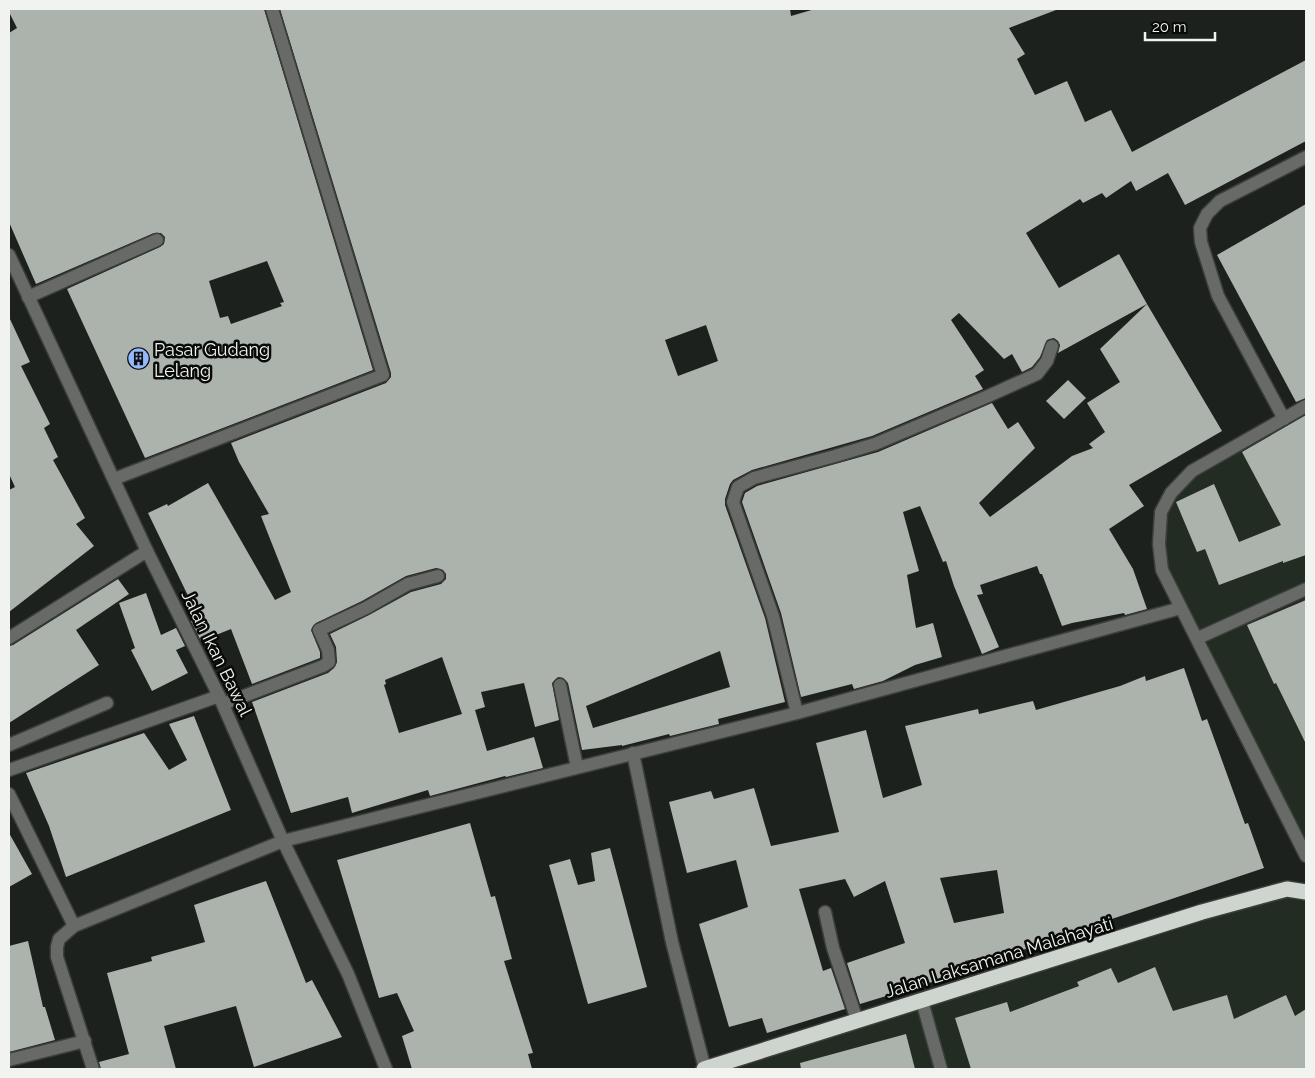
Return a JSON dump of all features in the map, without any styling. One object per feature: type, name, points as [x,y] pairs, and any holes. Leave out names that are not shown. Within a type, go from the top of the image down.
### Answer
[{"type":"highway","name":"Jalan Laksamana Malahayati","points":[[705,1069],[1202,912],[1287,889],[1306,892]]},
{"type":"street","points":[[114,479],[383,374],[272,9]]},
{"type":"street","points":[[1284,419],[1218,296],[1201,242],[1200,228],[1207,214],[1220,201],[1306,156]]},
{"type":"street","points":[[28,297],[156,240]]},
{"type":"street","name":"Jalan Ikan Bawal","points":[[9,255],[147,551],[221,700],[283,841],[348,974],[386,1069]]},
{"type":"street","points":[[797,713],[772,616],[733,502],[738,487],[754,478],[875,444],[986,397],[1037,374],[1047,361],[1052,346]]},
{"type":"street","points":[[1306,406],[1192,471],[1170,494],[1161,512],[1159,544],[1162,570],[1198,638],[1306,856]]},
{"type":"street","points":[[9,638],[147,551]]},
{"type":"street","points":[[9,770],[323,666],[329,662],[328,650],[319,630],[366,608],[408,584],[438,576]]},
{"type":"street","points":[[1198,638],[1306,589]]},
{"type":"street","points":[[93,1069],[57,957],[60,939],[74,926],[283,841],[797,713],[1182,608]]},
{"type":"street","points":[[560,685],[577,767]]},
{"type":"street","points":[[9,745],[107,703]]},
{"type":"street","points":[[633,753],[672,942],[705,1069]]},
{"type":"street","points":[[9,794],[74,926]]},
{"type":"street","points":[[824,912],[858,1020]]},
{"type":"street","points":[[922,1001],[941,1069]]},
{"type":"street","points":[[9,1060],[85,1041]]},
{"type":"shaded area","points":[[1306,406],[1306,856],[1160,552],[1171,493],[1192,471]]},
{"type":"shaded area","points":[[1306,886],[1306,1069],[704,1069]]},
{"type":"building","points":[[9,9],[264,9],[373,370],[145,458],[67,289],[160,247],[164,244],[165,237],[161,233],[154,233],[36,284],[9,222],[9,33],[17,28]],"holes":[[[267,261],[284,302],[280,303],[282,306],[231,324],[228,316],[220,318],[209,281]]]},
{"type":"building","points":[[280,9],[790,9],[791,16],[815,9],[1055,9],[1009,28],[1025,54],[1017,59],[1035,95],[1067,81],[1085,122],[1111,110],[1132,152],[1306,60],[1306,141],[1185,205],[1168,173],[1136,191],[1131,181],[1106,198],[1102,193],[1083,203],[1080,199],[1026,233],[1059,288],[1119,254],[1147,304],[1058,353],[1060,345],[1058,341],[1054,338],[1047,340],[1040,357],[1032,367],[1022,372],[1012,354],[1004,359],[959,313],[951,320],[984,370],[975,376],[983,389],[872,436],[752,470],[733,480],[725,499],[725,505],[765,618],[785,702],[718,719],[719,724],[670,736],[669,734],[622,746],[582,750],[568,683],[563,678],[558,677],[552,683],[559,720],[535,727],[524,683],[481,692],[485,707],[475,710],[487,751],[534,737],[543,768],[430,796],[428,790],[352,813],[348,797],[291,813],[252,702],[328,673],[337,662],[336,647],[330,634],[411,592],[441,584],[446,579],[446,574],[443,570],[436,568],[406,576],[362,601],[316,623],[311,630],[320,652],[320,658],[252,684],[231,629],[201,641],[191,621],[194,620],[188,606],[192,604],[148,513],[167,504],[168,506],[208,483],[275,600],[291,592],[261,516],[269,514],[239,462],[231,443],[386,383],[391,377]],"holes":[[[706,325],[718,361],[678,376],[665,340]],[[720,651],[730,687],[593,728],[586,706]],[[442,657],[462,714],[399,733],[384,685],[386,684],[385,680]]]},
{"type":"building","points":[[1306,204],[1306,398],[1296,402],[1217,255]]},
{"type":"building","points":[[1147,304],[1222,431],[1129,485],[1144,506],[1109,529],[1133,569],[1147,609],[1125,615],[1124,613],[1062,626],[1042,574],[1040,574],[1037,566],[980,585],[983,594],[977,595],[999,647],[982,654],[954,586],[946,561],[943,562],[920,506],[903,512],[919,571],[907,575],[916,628],[933,623],[942,657],[915,665],[883,681],[854,689],[852,684],[801,697],[781,613],[742,502],[745,493],[757,486],[878,452],[992,403],[1008,429],[1018,422],[1035,448],[979,503],[990,517],[1072,456],[1093,448],[1089,444],[1105,432],[1087,403],[1120,382],[1100,349]]},
{"type":"building","points":[[9,317],[30,362],[21,366],[50,424],[44,428],[58,457],[53,460],[85,518],[76,524],[94,546],[9,612],[9,490],[15,487],[9,474]]},
{"type":"building","points":[[1068,380],[1086,398],[1064,419],[1046,401]]},
{"type":"building","points":[[1306,415],[1306,555],[1283,563],[1283,561],[1219,585],[1205,549],[1197,552],[1176,502],[1214,484],[1239,542],[1281,525],[1242,452]]},
{"type":"building","points":[[118,579],[129,594],[76,630],[99,665],[9,723],[9,646]]},
{"type":"building","points":[[146,593],[161,635],[176,628],[185,646],[176,650],[188,673],[152,691],[131,650],[135,648],[119,603]]},
{"type":"building","points":[[1306,600],[1306,744],[1276,683],[1274,684],[1247,625]]},
{"type":"building","points":[[1184,668],[1202,721],[1207,719],[1245,824],[1248,823],[1264,868],[1061,936],[1062,942],[965,961],[968,971],[860,1004],[847,963],[905,943],[885,881],[854,897],[845,879],[799,889],[823,971],[831,968],[845,1009],[767,1033],[762,1018],[729,1027],[699,924],[748,907],[736,860],[687,873],[669,802],[711,791],[714,799],[754,788],[771,846],[839,832],[816,743],[866,730],[883,798],[922,785],[905,726],[978,709],[979,714],[1033,701],[1036,710],[1120,686],[1145,676],[1146,681]],"holes":[[[997,870],[1004,913],[954,923],[940,878]]]},
{"type":"building","points":[[194,716],[231,810],[66,877],[49,826],[26,773],[144,733],[169,770],[187,760],[169,724]]},
{"type":"building","points":[[470,823],[491,897],[495,896],[512,959],[504,961],[533,1053],[528,1054],[532,1069],[412,1069],[402,1036],[414,1031],[397,993],[379,998],[337,860]]},
{"type":"building","points":[[9,833],[32,874],[9,887]]},
{"type":"building","points":[[610,848],[647,987],[588,1004],[549,865],[570,859],[578,885],[595,881],[591,853]]},
{"type":"building","points":[[266,881],[306,983],[312,980],[342,1037],[254,1067],[236,1006],[164,1026],[176,1069],[101,1069],[99,1062],[129,1054],[107,973],[152,961],[151,957],[205,942],[194,905]]},
{"type":"building","points":[[28,941],[43,1007],[45,1007],[55,1040],[9,1052],[9,946]]},
{"type":"building","points":[[1155,967],[1173,1011],[1227,995],[1234,1019],[1286,995],[1295,1016],[1306,1009],[1306,1069],[971,1069],[955,1018],[1007,1002],[1010,1012],[1079,986],[1077,982],[1111,968],[1118,983]]},
{"type":"building","points":[[906,1034],[915,1069],[801,1069],[800,1063]]},
{"type":"place","name":"Pasar Gudang Lelang","points":[[138,359]]}]
